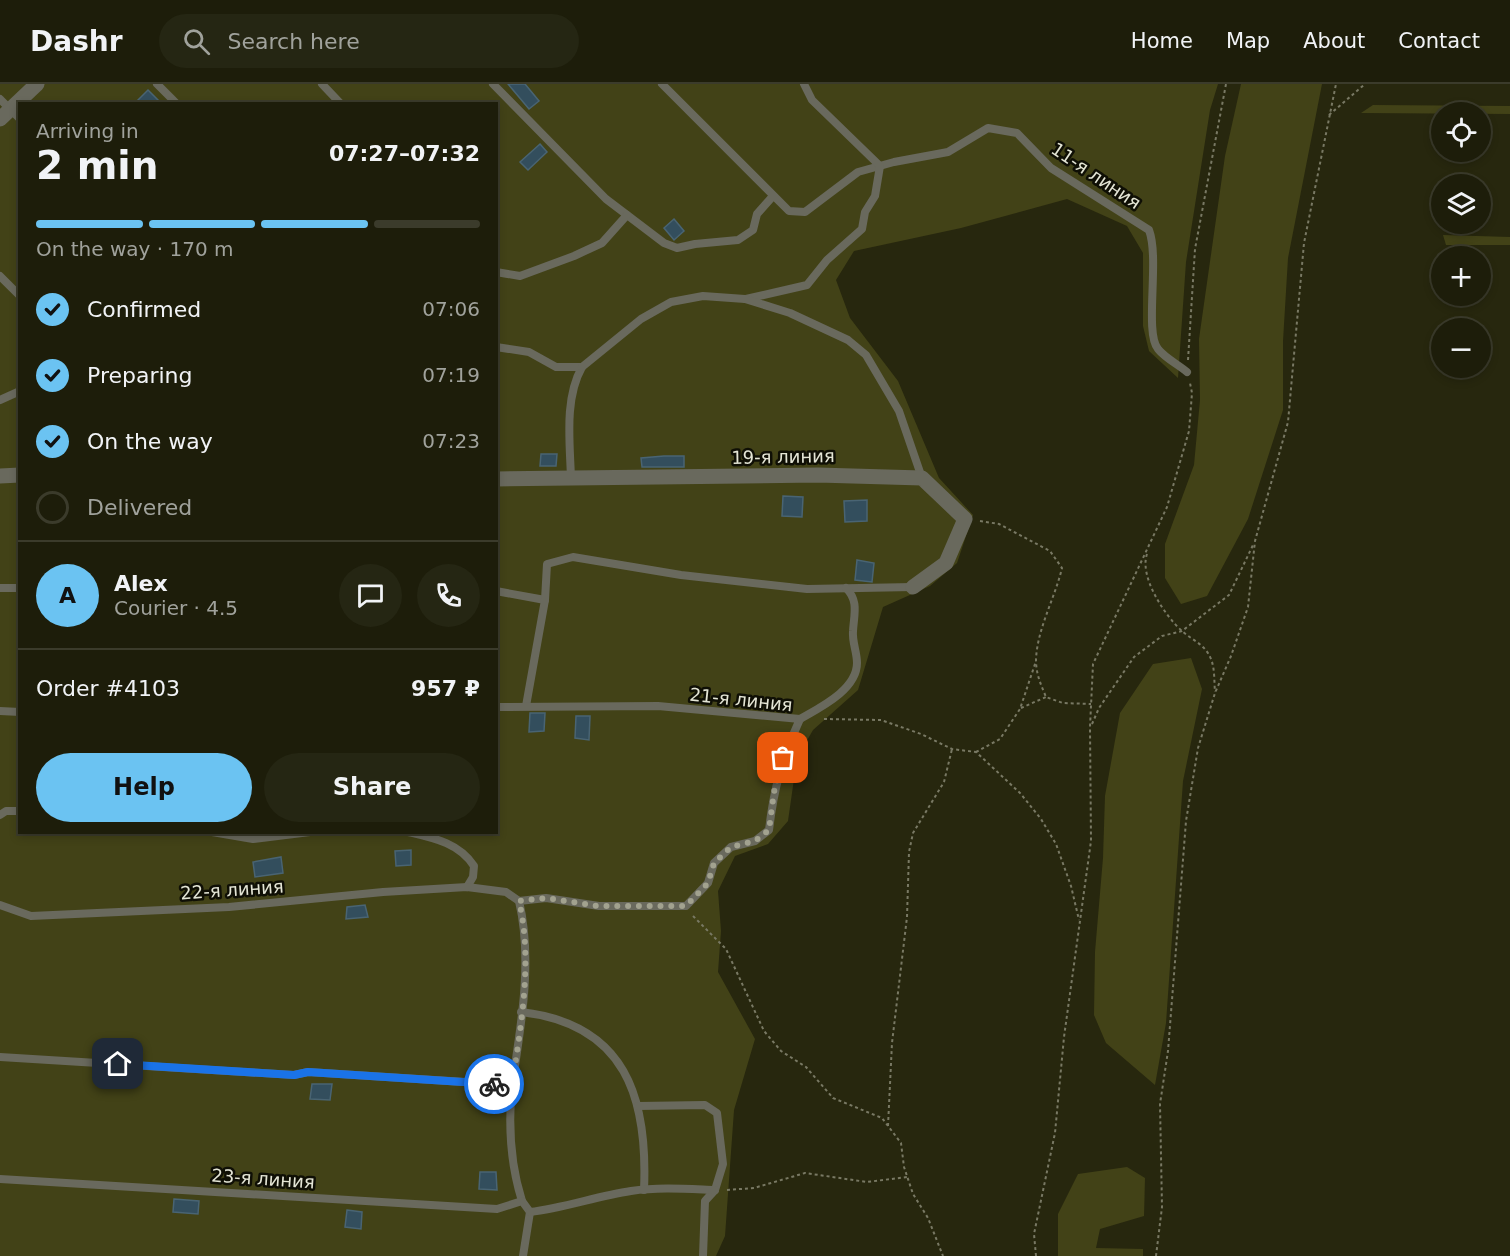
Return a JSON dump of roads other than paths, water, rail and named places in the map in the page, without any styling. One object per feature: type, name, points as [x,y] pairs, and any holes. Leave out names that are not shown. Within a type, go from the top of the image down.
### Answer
[{"type":"street","points":[[7,111],[37,84]]},
{"type":"street","points":[[0,476],[18,475]]},
{"type":"street","name":"19-я линия","points":[[498,479],[818,475],[922,478]]},
{"type":"street","points":[[913,587],[946,563],[965,519],[922,478]]},
{"type":"lane","points":[[157,84],[175,102]]},
{"type":"lane","points":[[322,84],[339,102]]},
{"type":"lane","points":[[493,84],[606,199],[664,243],[677,248],[695,243],[738,240],[753,230],[757,214],[773,196]]},
{"type":"lane","name":"11-я линия","points":[[662,84],[789,211],[805,212],[858,172],[948,152],[988,128],[1017,133],[1051,168],[1149,230],[1155,270],[1152,333],[1157,349],[1187,372]]},
{"type":"lane","points":[[745,299],[807,285],[827,260],[862,229],[865,212],[875,196],[880,166],[812,100],[804,84]]},
{"type":"lane","points":[[498,272],[520,276],[574,256],[602,243],[627,215]]},
{"type":"lane","points":[[0,276],[18,294]]},
{"type":"lane","points":[[571,479],[570,430],[574,382],[582,368],[641,319],[671,302],[703,296],[745,299],[790,313],[848,340],[866,355],[899,411],[922,478]]},
{"type":"lane","points":[[498,347],[529,352],[556,367],[582,368]]},
{"type":"lane","points":[[0,400],[18,392]]},
{"type":"lane","points":[[526,706],[544,600],[547,564],[573,557],[681,575],[807,589],[913,587]]},
{"type":"lane","points":[[0,588],[18,588]]},
{"type":"lane","points":[[800,719],[835,699],[852,678],[857,664],[853,632],[856,611],[854,596],[846,588]]},
{"type":"lane","points":[[498,591],[544,600]]},
{"type":"lane","name":"21-я линия","points":[[498,707],[658,706],[800,719],[783,758],[774,792],[769,830],[755,841],[731,847],[714,863],[708,883],[686,906],[598,906],[546,898],[519,901]]},
{"type":"lane","points":[[0,711],[18,712]]},
{"type":"lane","points":[[0,815],[6,811],[18,811]]},
{"type":"lane","points":[[224,834],[253,839],[294,834]]},
{"type":"lane","points":[[415,834],[453,845],[468,857],[474,866],[467,887]]},
{"type":"lane","name":"22-я линия","points":[[0,905],[31,916],[229,907],[383,892],[467,887],[506,892],[519,901]]},
{"type":"lane","points":[[519,901],[526,930],[521,1012],[512,1085],[510,1135],[513,1172],[522,1201],[530,1212],[523,1256]]},
{"type":"lane","points":[[521,1012],[546,1015],[594,1036],[628,1075],[638,1106],[645,1152],[644,1190]]},
{"type":"lane","points":[[0,1058],[294,1075],[308,1072],[512,1085]]},
{"type":"lane","points":[[638,1106],[705,1105],[717,1113],[723,1164],[715,1190],[705,1201],[703,1256]]},
{"type":"lane","name":"23-я линия","points":[[0,1179],[496,1209],[522,1201]]},
{"type":"lane","points":[[530,1212],[555,1209],[631,1191],[671,1188],[715,1190]]}]
